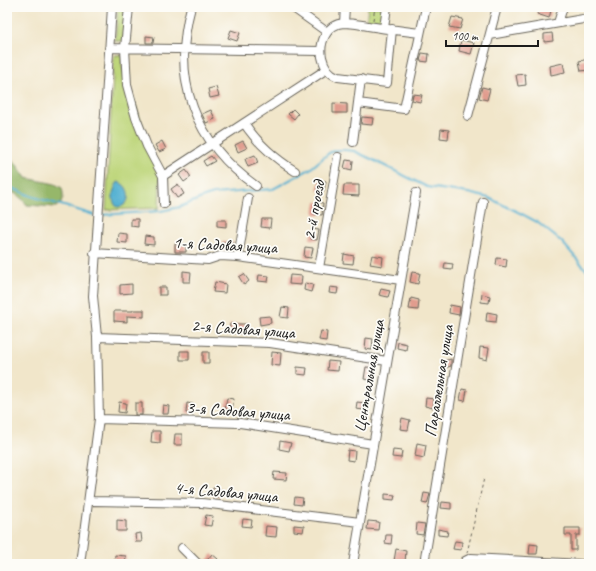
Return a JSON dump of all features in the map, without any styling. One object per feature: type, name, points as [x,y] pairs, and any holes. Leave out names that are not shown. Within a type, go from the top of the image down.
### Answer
[{"type":"street","points":[[80,564],[99,419],[97,338],[93,296],[94,253],[112,7]]},
{"type":"street","points":[[129,7],[125,48],[127,85],[136,118],[147,146],[163,176],[164,204]]},
{"type":"street","points":[[191,7],[186,22],[184,49],[185,73],[190,100],[199,123],[212,144],[238,173],[256,186]]},
{"type":"street","points":[[292,7],[327,32]]},
{"type":"street","points":[[344,23],[345,7]]},
{"type":"street","points":[[387,7],[388,29],[387,83],[333,75],[327,69],[321,51],[322,41],[327,32],[335,26],[344,23],[372,27],[388,29],[420,33]]},
{"type":"street","points":[[358,103],[404,109],[426,7]]},
{"type":"street","points":[[468,116],[497,7]]},
{"type":"street","points":[[558,23],[563,7]]},
{"type":"street","points":[[490,35],[589,18]]},
{"type":"street","points":[[109,48],[321,51]]},
{"type":"street","points":[[163,176],[327,69]]},
{"type":"street","points":[[353,142],[360,79]]},
{"type":"street","points":[[244,123],[260,144],[276,159],[295,171]]},
{"type":"street","name":"2-й проезд","points":[[319,268],[338,156]]},
{"type":"street","name":"Центральная улица","points":[[352,564],[416,193]]},
{"type":"street","points":[[238,257],[248,198]]},
{"type":"street","name":"Параллельная улица","points":[[424,564],[483,202]]},
{"type":"street","name":"1-я Садовая улица","points":[[94,253],[208,260],[220,256],[238,257],[401,280]]},
{"type":"street","name":"2-я Садовая улица","points":[[97,338],[270,343],[387,361]]},
{"type":"street","name":"3-я Садовая улица","points":[[99,419],[240,424],[373,444]]},
{"type":"street","name":"4-я Садовая улица","points":[[89,499],[92,501],[202,502],[360,522]]},
{"type":"street","points":[[182,548],[198,564]]},
{"type":"street","points":[[465,563],[471,558],[582,564]]},
{"type":"path","points":[[372,27],[375,7]]},
{"type":"path","points":[[465,563],[484,478]]},
{"type":"green space","points":[[118,7],[127,7],[123,41],[115,41]]},
{"type":"green space","points":[[368,7],[384,7],[382,24],[366,23]]},
{"type":"green space","points":[[114,55],[122,55],[122,67],[160,175],[159,208],[106,210]]},
{"type":"green space","points":[[7,157],[15,162],[26,178],[55,184],[62,188],[63,196],[61,203],[56,207],[27,205],[13,192],[7,190]]},
{"type":"water","points":[[118,182],[126,187],[128,191],[128,200],[126,204],[117,207],[113,194]]},
{"type":"building","points":[[539,7],[552,7],[549,18],[537,14]]},
{"type":"building","points":[[452,17],[463,19],[460,29],[449,27]]},
{"type":"building","points":[[231,30],[240,33],[237,41],[228,38]]},
{"type":"building","points":[[552,33],[553,41],[544,42],[544,34]]},
{"type":"building","points":[[146,36],[154,37],[153,43],[146,43]]},
{"type":"building","points":[[461,40],[474,43],[471,54],[459,51]]},
{"type":"building","points":[[422,53],[429,54],[428,62],[420,61]]},
{"type":"building","points":[[589,59],[589,70],[581,71],[579,61]]},
{"type":"building","points":[[563,63],[565,72],[551,75],[550,66]]},
{"type":"building","points":[[525,74],[526,85],[518,86],[516,75]]},
{"type":"building","points":[[216,87],[219,96],[210,98],[208,89]]},
{"type":"building","points":[[482,87],[490,89],[487,100],[479,98]]},
{"type":"building","points":[[413,94],[422,95],[420,102],[412,100]]},
{"type":"building","points":[[333,103],[347,104],[347,113],[333,113]]},
{"type":"building","points":[[293,109],[298,114],[294,119],[288,114]]},
{"type":"building","points":[[211,110],[215,119],[206,123],[202,114]]},
{"type":"building","points":[[362,117],[373,118],[372,125],[361,124]]},
{"type":"building","points":[[441,129],[449,130],[448,139],[440,138]]},
{"type":"building","points":[[162,141],[166,149],[159,152],[155,145]]},
{"type":"building","points":[[243,141],[247,148],[238,152],[235,145]]},
{"type":"building","points":[[255,155],[258,163],[248,167],[245,159]]},
{"type":"building","points":[[211,156],[215,161],[206,166],[203,161]]},
{"type":"building","points":[[346,160],[353,161],[352,170],[344,168]]},
{"type":"building","points":[[186,170],[191,177],[184,182],[179,175]]},
{"type":"building","points":[[320,180],[326,181],[324,191],[317,190]]},
{"type":"building","points":[[178,184],[184,194],[177,198],[171,189]]},
{"type":"building","points":[[344,185],[359,185],[359,196],[343,195]]},
{"type":"building","points":[[316,202],[323,203],[322,215],[314,214]]},
{"type":"building","points":[[131,219],[138,219],[138,227],[131,226]]},
{"type":"building","points":[[262,219],[271,219],[270,228],[261,227]]},
{"type":"building","points":[[217,220],[226,220],[226,227],[217,226]]},
{"type":"building","points":[[312,229],[319,230],[317,240],[310,239]]},
{"type":"building","points":[[118,233],[127,234],[127,243],[117,242]]},
{"type":"building","points":[[145,236],[154,237],[154,245],[144,244]]},
{"type":"building","points":[[222,242],[233,242],[233,249],[223,249]]},
{"type":"building","points":[[175,244],[186,245],[186,252],[175,252]]},
{"type":"building","points":[[305,247],[313,248],[311,258],[304,257]]},
{"type":"building","points":[[344,254],[354,256],[353,264],[343,263]]},
{"type":"building","points":[[372,255],[383,257],[382,266],[370,264]]},
{"type":"building","points":[[497,258],[507,259],[506,267],[496,265]]},
{"type":"building","points":[[445,263],[453,264],[452,270],[444,269]]},
{"type":"building","points":[[183,271],[191,272],[190,282],[183,282]]},
{"type":"building","points":[[412,272],[420,273],[418,284],[410,282]]},
{"type":"building","points":[[244,274],[249,281],[244,285],[239,277]]},
{"type":"building","points":[[259,275],[269,276],[268,282],[258,281]]},
{"type":"building","points":[[290,275],[302,276],[301,285],[289,284]]},
{"type":"building","points":[[215,282],[226,284],[225,293],[213,292]]},
{"type":"building","points":[[305,283],[313,285],[311,292],[304,290]]},
{"type":"building","points":[[132,284],[132,293],[120,294],[120,285]]},
{"type":"building","points":[[159,287],[166,287],[166,295],[159,295]]},
{"type":"building","points":[[330,287],[338,288],[337,294],[329,293]]},
{"type":"building","points":[[381,289],[390,291],[388,297],[379,295]]},
{"type":"building","points":[[482,294],[490,296],[489,303],[481,302]]},
{"type":"building","points":[[411,298],[419,300],[418,310],[409,309]]},
{"type":"building","points":[[450,305],[460,307],[459,315],[449,313]]},
{"type":"building","points":[[282,307],[289,308],[288,318],[280,317]]},
{"type":"building","points":[[144,310],[144,317],[127,316],[127,322],[114,321],[114,311]]},
{"type":"building","points":[[487,312],[497,314],[496,322],[486,321]]},
{"type":"building","points":[[270,316],[271,323],[260,325],[259,317]]},
{"type":"building","points":[[230,324],[247,324],[246,334],[229,333]]},
{"type":"building","points":[[321,331],[327,332],[326,341],[319,340]]},
{"type":"building","points":[[366,338],[373,339],[372,350],[365,349]]},
{"type":"building","points":[[398,342],[407,344],[406,350],[397,348]]},
{"type":"building","points":[[480,347],[489,348],[487,360],[479,358]]},
{"type":"building","points":[[180,351],[189,351],[189,360],[180,360]]},
{"type":"building","points":[[203,352],[209,352],[209,363],[203,363]]},
{"type":"building","points":[[272,352],[281,353],[280,366],[271,365]]},
{"type":"building","points":[[451,359],[451,366],[445,368],[443,361]]},
{"type":"building","points":[[328,361],[339,362],[338,371],[327,370]]},
{"type":"building","points":[[297,367],[307,368],[306,375],[297,374]]},
{"type":"building","points":[[366,367],[376,368],[374,381],[364,379]]},
{"type":"building","points":[[462,389],[467,390],[465,401],[460,400]]},
{"type":"building","points":[[227,398],[234,399],[232,410],[225,409]]},
{"type":"building","points":[[426,398],[434,399],[433,408],[425,406]]},
{"type":"building","points":[[119,402],[126,403],[125,413],[118,412]]},
{"type":"building","points":[[357,402],[365,403],[364,410],[356,409]]},
{"type":"building","points":[[135,403],[142,403],[142,415],[135,415]]},
{"type":"building","points":[[187,403],[193,404],[192,414],[186,413]]},
{"type":"building","points":[[163,405],[169,406],[168,414],[162,414]]},
{"type":"building","points":[[402,418],[410,420],[408,430],[400,429]]},
{"type":"building","points":[[152,431],[160,431],[160,443],[151,442]]},
{"type":"building","points":[[175,434],[182,434],[182,445],[174,445]]},
{"type":"building","points":[[280,441],[291,443],[289,451],[279,449]]},
{"type":"building","points":[[417,443],[426,445],[424,458],[415,456]]},
{"type":"building","points":[[348,450],[355,451],[354,461],[347,460]]},
{"type":"building","points":[[393,450],[402,451],[401,458],[392,457]]},
{"type":"building","points":[[274,472],[287,473],[286,480],[273,479]]},
{"type":"building","points":[[213,487],[220,488],[220,497],[212,496]]},
{"type":"building","points":[[424,493],[430,494],[427,504],[422,503]]},
{"type":"building","points":[[385,494],[395,495],[394,500],[385,499]]},
{"type":"building","points":[[295,497],[303,498],[302,505],[294,504]]},
{"type":"building","points":[[442,502],[451,503],[451,509],[441,508]]},
{"type":"building","points":[[206,515],[213,516],[211,526],[204,525]]},
{"type":"building","points":[[243,519],[252,520],[251,527],[242,526]]},
{"type":"building","points":[[117,520],[126,521],[126,531],[117,531]]},
{"type":"building","points":[[368,521],[379,522],[378,530],[367,529]]},
{"type":"building","points":[[417,523],[425,524],[423,535],[416,534]]},
{"type":"building","points":[[294,525],[304,526],[303,532],[294,531]]},
{"type":"building","points":[[266,526],[277,527],[276,537],[265,536]]},
{"type":"building","points":[[565,528],[580,528],[580,535],[576,535],[576,550],[571,550],[571,535],[565,535]]},
{"type":"building","points":[[438,529],[448,531],[447,536],[438,535]]},
{"type":"building","points":[[141,533],[142,542],[136,542],[135,534]]},
{"type":"building","points":[[386,535],[392,535],[391,544],[385,543]]},
{"type":"building","points":[[455,541],[462,542],[461,550],[453,549]]},
{"type":"building","points":[[530,544],[538,545],[537,554],[529,554]]},
{"type":"building","points":[[396,549],[406,551],[405,562],[394,561]]},
{"type":"building","points":[[212,554],[218,559],[214,564],[204,564]]},
{"type":"building","points":[[115,555],[126,556],[125,564],[114,562]]},
{"type":"waterway","points":[[101,215],[161,211],[180,207],[214,194],[273,189],[310,169],[329,153],[336,150],[354,151],[427,187],[468,193],[489,198],[522,214],[537,222],[562,242],[589,273]]},
{"type":"waterway","points":[[7,186],[31,196],[94,215]]}]
